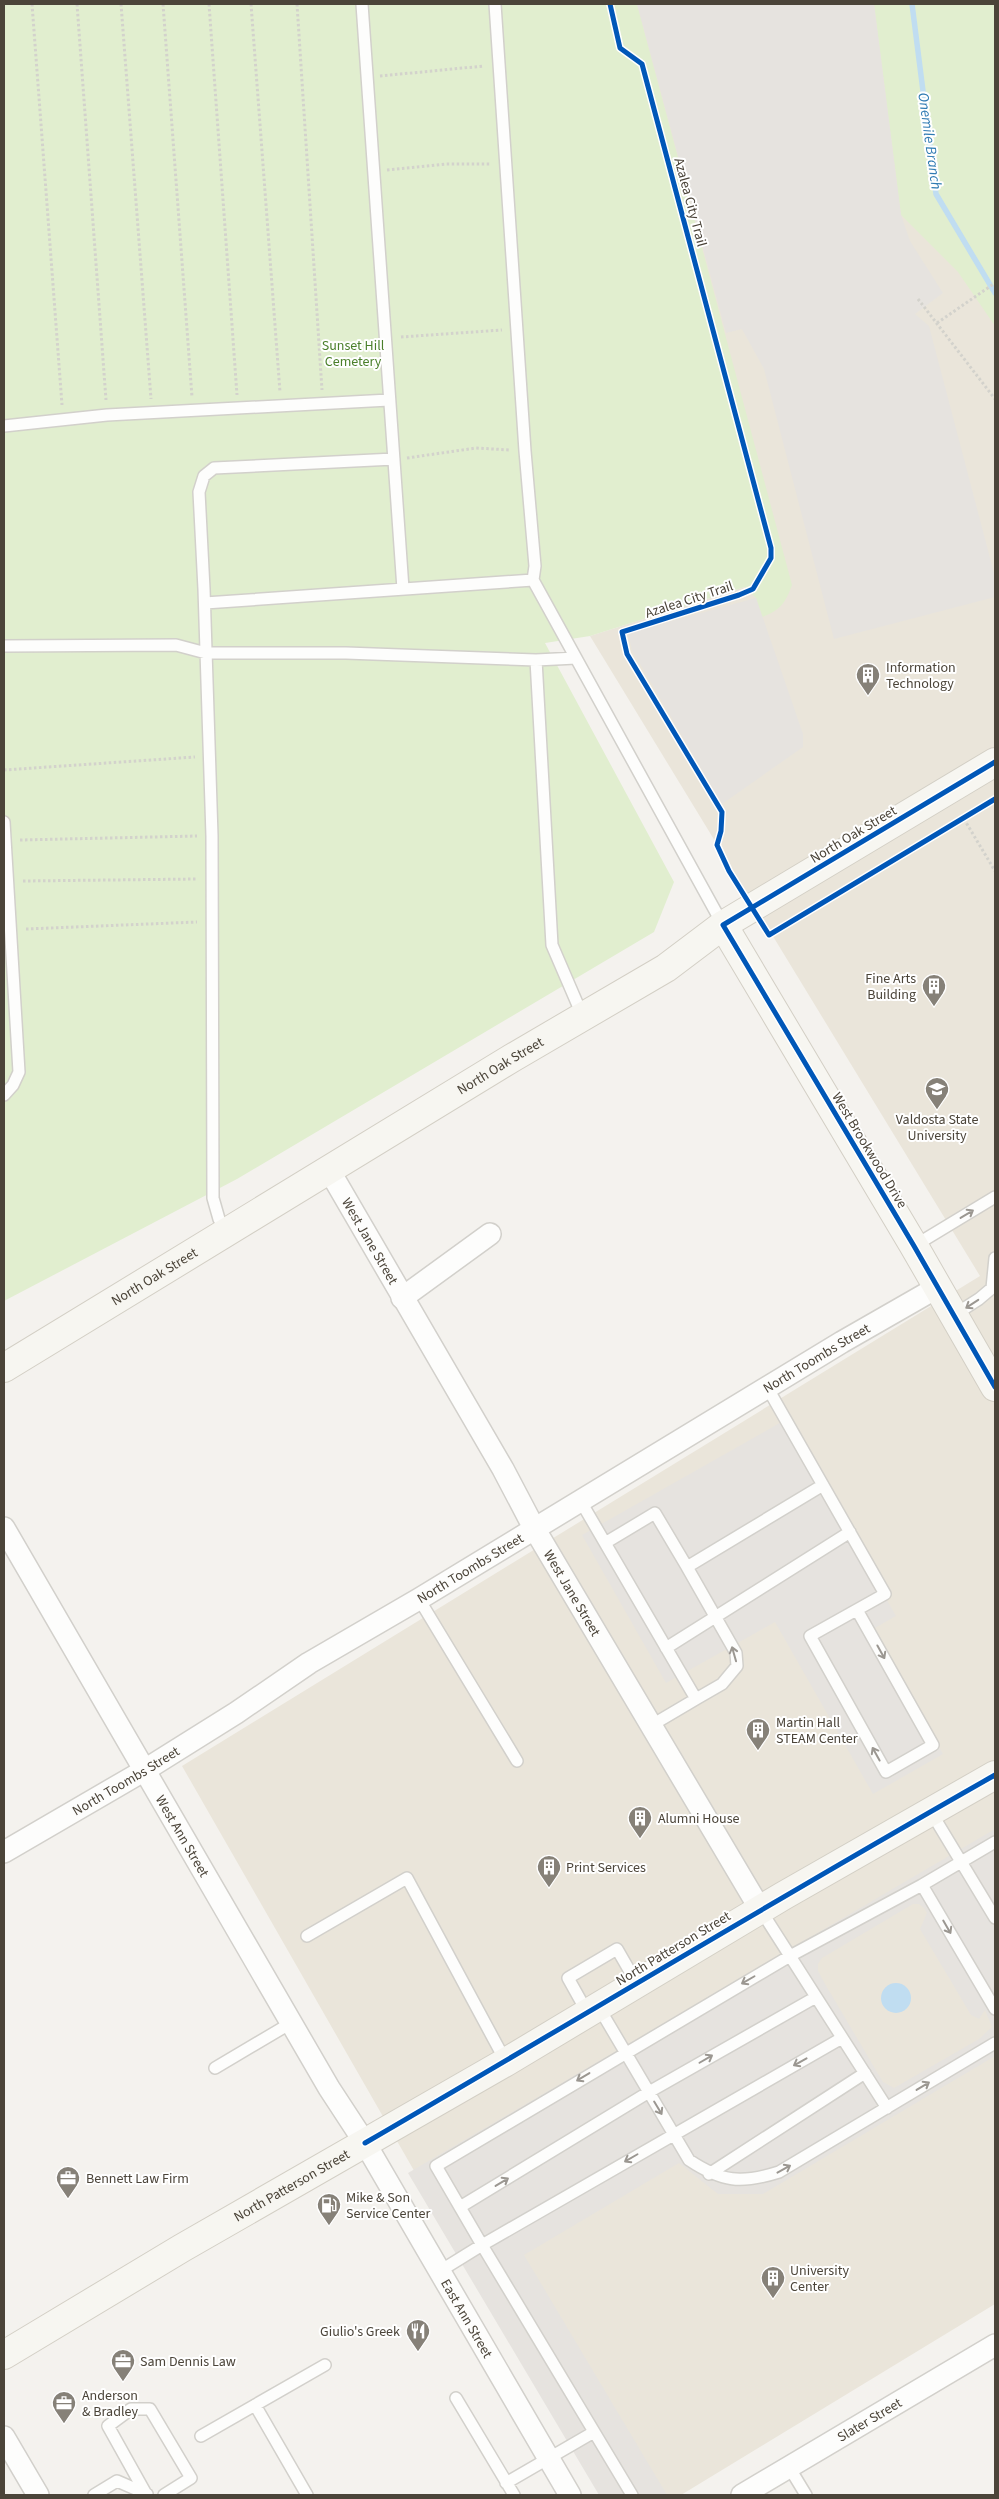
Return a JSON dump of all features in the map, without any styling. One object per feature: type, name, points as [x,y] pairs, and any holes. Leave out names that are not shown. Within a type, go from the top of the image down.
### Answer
[{"type":"main road","name":"North Oak Street","points":[[4,1368],[666,968],[723,925],[750,908],[995,762]]},
{"type":"main road","name":"West Brookwood Drive","points":[[723,925],[914,1246],[995,1387]]},
{"type":"main road","name":"North Patterson Street","points":[[4,2355],[506,2062],[760,1909],[995,1775]]},
{"type":"street","name":"West Jane Street","points":[[329,1170],[503,1469],[534,1528],[760,1909]]},
{"type":"street","points":[[402,1298],[490,1234]]},
{"type":"street","name":"North Toombs Street","points":[[4,1852],[144,1770],[236,1713],[310,1663],[938,1287]]},
{"type":"street","name":"West Ann Street","points":[[4,1528],[329,2088],[365,2143]]},
{"type":"street","name":"East Ann Street","points":[[365,2143],[570,2495]]},
{"type":"street","name":"Slater Street","points":[[742,2495],[995,2345]]},
{"type":"street","points":[[4,2437],[38,2495]]},
{"type":"lane","points":[[362,4],[388,400],[403,589]]},
{"type":"lane","points":[[495,4],[525,451],[535,566],[533,580],[723,925]]},
{"type":"lane","points":[[4,426],[107,415],[388,400]]},
{"type":"lane","points":[[227,1233],[213,1198],[212,836],[205,603],[198,492],[204,476],[214,468],[394,460]]},
{"type":"lane","points":[[205,603],[533,580]]},
{"type":"lane","points":[[4,646],[176,645],[206,652],[346,653],[536,660],[576,658]]},
{"type":"lane","points":[[536,660],[552,945],[583,1017]]},
{"type":"lane","points":[[4,822],[19,1072],[13,1085],[4,1095]]},
{"type":"lane","points":[[4,966],[12,975]]},
{"type":"lane","points":[[914,1246],[995,1197]]},
{"type":"lane","points":[[954,1315],[992,1288],[995,1258]]},
{"type":"lane","points":[[767,1388],[885,1594],[810,1636],[886,1772],[933,1745],[857,1610]]},
{"type":"lane","points":[[686,1567],[823,1485]]},
{"type":"lane","points":[[580,1500],[696,1700]]},
{"type":"lane","points":[[605,1543],[655,1513],[736,1653],[737,1666],[722,1684],[652,1725]]},
{"type":"lane","points":[[666,1648],[850,1532]]},
{"type":"lane","points":[[419,1599],[517,1761]]},
{"type":"lane","points":[[931,1812],[995,1918]]},
{"type":"lane","points":[[632,2495],[436,2166],[625,2052],[790,1956],[922,1885],[995,1842]]},
{"type":"lane","points":[[307,1936],[407,1878],[506,2062]]},
{"type":"lane","points":[[922,1885],[995,2009]]},
{"type":"lane","points":[[760,1909],[887,2108]]},
{"type":"lane","points":[[636,1982],[617,1950],[568,1978],[625,2052],[689,2160],[709,2174],[729,2180],[756,2179],[779,2172],[995,2043]]},
{"type":"lane","points":[[460,2207],[649,2092],[816,1997]]},
{"type":"lane","points":[[215,2068],[291,2022]]},
{"type":"lane","points":[[440,2271],[673,2133],[842,2038]]},
{"type":"lane","points":[[709,2174],[865,2072]]},
{"type":"lane","points":[[201,2436],[325,2365]]},
{"type":"lane","points":[[456,2398],[514,2495]]},
{"type":"lane","points":[[255,2405],[307,2495]]},
{"type":"lane","points":[[147,2494],[108,2426],[131,2409],[150,2409],[191,2478],[164,2495]]},
{"type":"lane","points":[[506,2482],[594,2432]]},
{"type":"lane","points":[[789,2467],[806,2495]]},
{"type":"lane","points":[[94,2495],[117,2481],[147,2494]]},
{"type":"path","points":[[32,4],[63,420]]},
{"type":"path","points":[[77,4],[107,415]]},
{"type":"path","points":[[121,4],[152,412]]},
{"type":"path","points":[[163,4],[193,410]]},
{"type":"path","points":[[209,4],[238,408]]},
{"type":"path","points":[[251,4],[281,405]]},
{"type":"path","points":[[297,4],[322,360],[323,403]]},
{"type":"path","points":[[367,77],[499,64]]},
{"type":"path","points":[[373,172],[446,164],[506,164]]},
{"type":"path","points":[[937,323],[995,283]]},
{"type":"path","points":[[918,299],[995,399]]},
{"type":"path","points":[[385,344],[397,337],[517,328]]},
{"type":"path","points":[[394,460],[476,448],[525,451]]},
{"type":"path","points":[[4,770],[209,756]]},
{"type":"path","points":[[964,819],[995,872]]},
{"type":"path","points":[[5,840],[212,836]]},
{"type":"path","points":[[7,881],[212,879]]},
{"type":"path","points":[[10,929],[213,922]]},
{"type":"shaded area","name":"Valdosta State University","points":[[602,4],[995,4],[995,2304],[681,2495],[600,2495],[182,1766],[980,1276],[590,636],[745,587]]},
{"type":"shaded area","points":[[637,4],[874,4],[901,215],[910,241],[943,293],[915,314],[929,326],[995,577],[995,597],[834,639],[764,369],[742,329],[726,333]]},
{"type":"shaded area","points":[[756,598],[803,734],[803,747],[722,804],[632,650],[628,633]]},
{"type":"shaded area","points":[[785,1420],[896,1616],[873,1629],[943,1754],[873,1794],[775,1622],[666,1683],[582,1535]]},
{"type":"shaded area","points":[[995,1829],[995,2056],[763,2194],[718,2194],[679,2163],[524,2255],[667,2495],[599,2495],[408,2173]],"holes":[[[913,1904],[919,1904],[927,1913],[920,1929],[971,2015],[979,2019],[985,2010],[992,2027],[979,2039],[894,2088],[883,2082],[825,1984],[818,1971],[818,1964],[822,1958]]]},
{"type":"green space","name":"Sunset Hill Cemetery","points":[[4,4],[637,4],[792,585],[782,605],[762,617],[756,598],[745,587],[590,636],[545,643],[674,882],[654,932],[237,1179],[4,1301]]},
{"type":"green space","points":[[874,4],[995,4],[995,326],[958,272],[901,215]]},
{"type":"water","points":[[896,1983],[907,1987],[911,1998],[907,2009],[896,2013],[885,2009],[881,1998],[885,1987]]},
{"type":"waterway","name":"Onemile Branch","points":[[912,4],[936,194],[995,293]]},
{"type":"cycle path","name":"Azalea City Trail","points":[[610,4],[620,48],[642,64],[771,548],[771,558],[753,589],[622,632],[627,654],[722,812],[721,831],[717,845],[729,871],[769,935],[995,799]]},
{"type":"cycle path","points":[[995,762],[723,925],[914,1246],[995,1387]]},
{"type":"cycle path","points":[[365,2143],[995,1775]]},
{"type":"place","name":"Information Technology","points":[[868,696]]},
{"type":"place","name":"Fine Arts Building","points":[[934,1007]]},
{"type":"place","name":"Valdosta State University","points":[[937,1110]]},
{"type":"place","name":"Martin Hall STEAM Center","points":[[758,1751]]},
{"type":"place","name":"Alumni House","points":[[640,1839]]},
{"type":"place","name":"Print Services","points":[[549,1888]]},
{"type":"place","name":"Bennett Law Firm","points":[[68,2199]]},
{"type":"place","name":"Mike & Son Service Center","points":[[329,2226]]},
{"type":"place","name":"University Center","points":[[773,2299]]},
{"type":"place","name":"Giulio's Greek","points":[[418,2352]]},
{"type":"place","name":"Sam Dennis Law","points":[[123,2382]]},
{"type":"place","name":"Anderson & Bradley","points":[[64,2424]]}]
